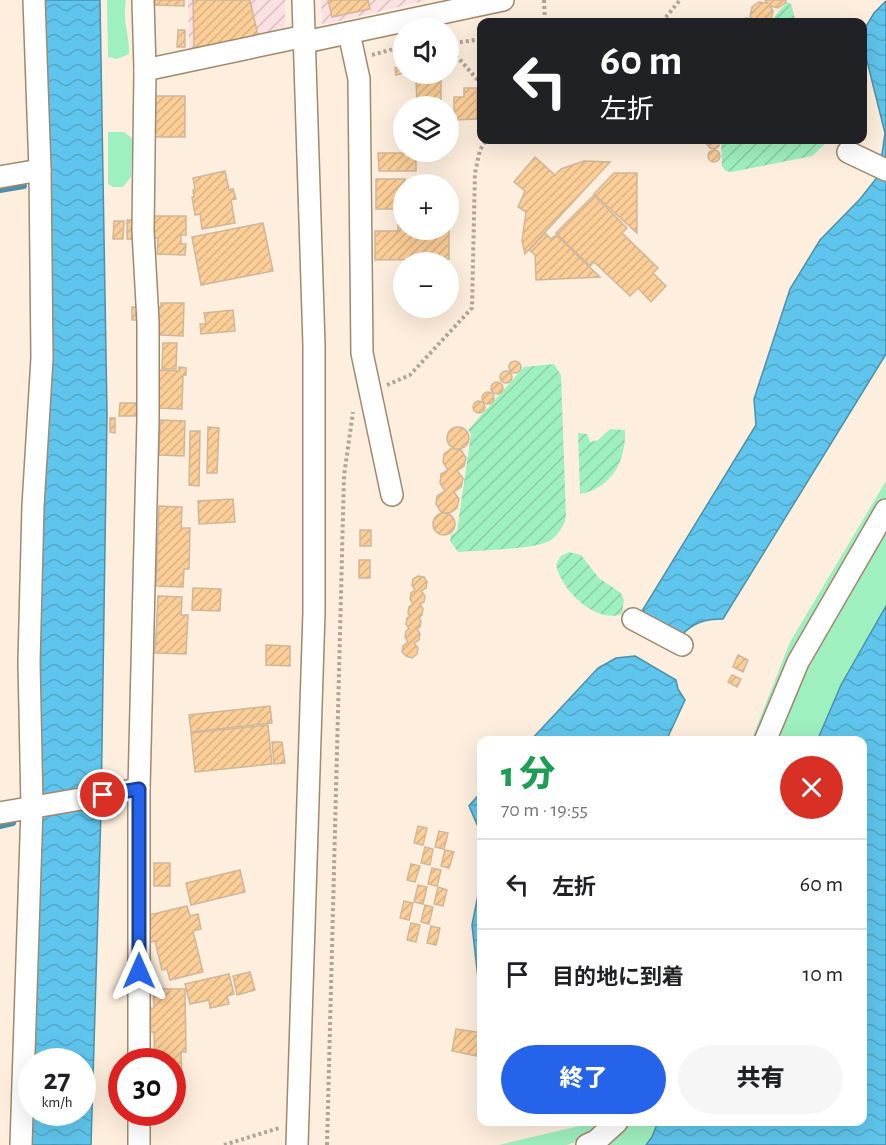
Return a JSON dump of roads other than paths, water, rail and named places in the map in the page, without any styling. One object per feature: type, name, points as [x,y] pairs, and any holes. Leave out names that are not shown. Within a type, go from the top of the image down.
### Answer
[{"type":"street","points":[[21,1145],[37,806],[29,662],[33,506],[42,358],[40,170],[34,0]]},
{"type":"street","points":[[139,1048],[139,789],[148,420],[148,322],[143,231],[145,70],[143,0]]},
{"type":"street","points":[[297,1145],[314,612],[314,345],[303,0]]},
{"type":"street","points":[[145,70],[305,39],[349,33],[503,0]]},
{"type":"street","points":[[349,33],[359,79],[362,353],[392,495]]},
{"type":"street","points":[[848,152],[886,170]]},
{"type":"street","points":[[0,177],[40,170]]},
{"type":"street","points":[[767,736],[798,662],[886,510]]},
{"type":"street","points":[[633,619],[682,645]]},
{"type":"street","points":[[0,813],[139,789]]},
{"type":"street","points":[[139,1126],[139,1145]]},
{"type":"street","points":[[587,1145],[596,1141],[613,1126]]},
{"type":"water","points":[[43,0],[100,0],[107,413],[101,811],[94,1048],[34,1048],[42,815],[47,796],[40,792]]},
{"type":"water","points":[[886,1],[886,354],[723,619],[700,622],[690,627],[681,636],[642,611],[756,425],[754,399],[790,289],[820,240],[860,199],[879,175],[885,133],[867,61],[867,25],[874,13]]},
{"type":"water","points":[[886,606],[886,1145],[646,1145],[656,1126],[867,1126],[867,736],[819,736],[841,685]]},
{"type":"water","points":[[635,656],[676,680],[678,689],[685,700],[668,736],[535,736],[598,668],[616,658]]},
{"type":"water","points":[[477,797],[477,824],[469,806]]},
{"type":"water","points":[[477,900],[477,969],[472,925]]},
{"type":"water","points":[[31,1126],[92,1126],[91,1145],[30,1145]]},
{"type":"waterway","points":[[0,190],[24,186]]},
{"type":"waterway","points":[[0,826],[13,823]]}]
